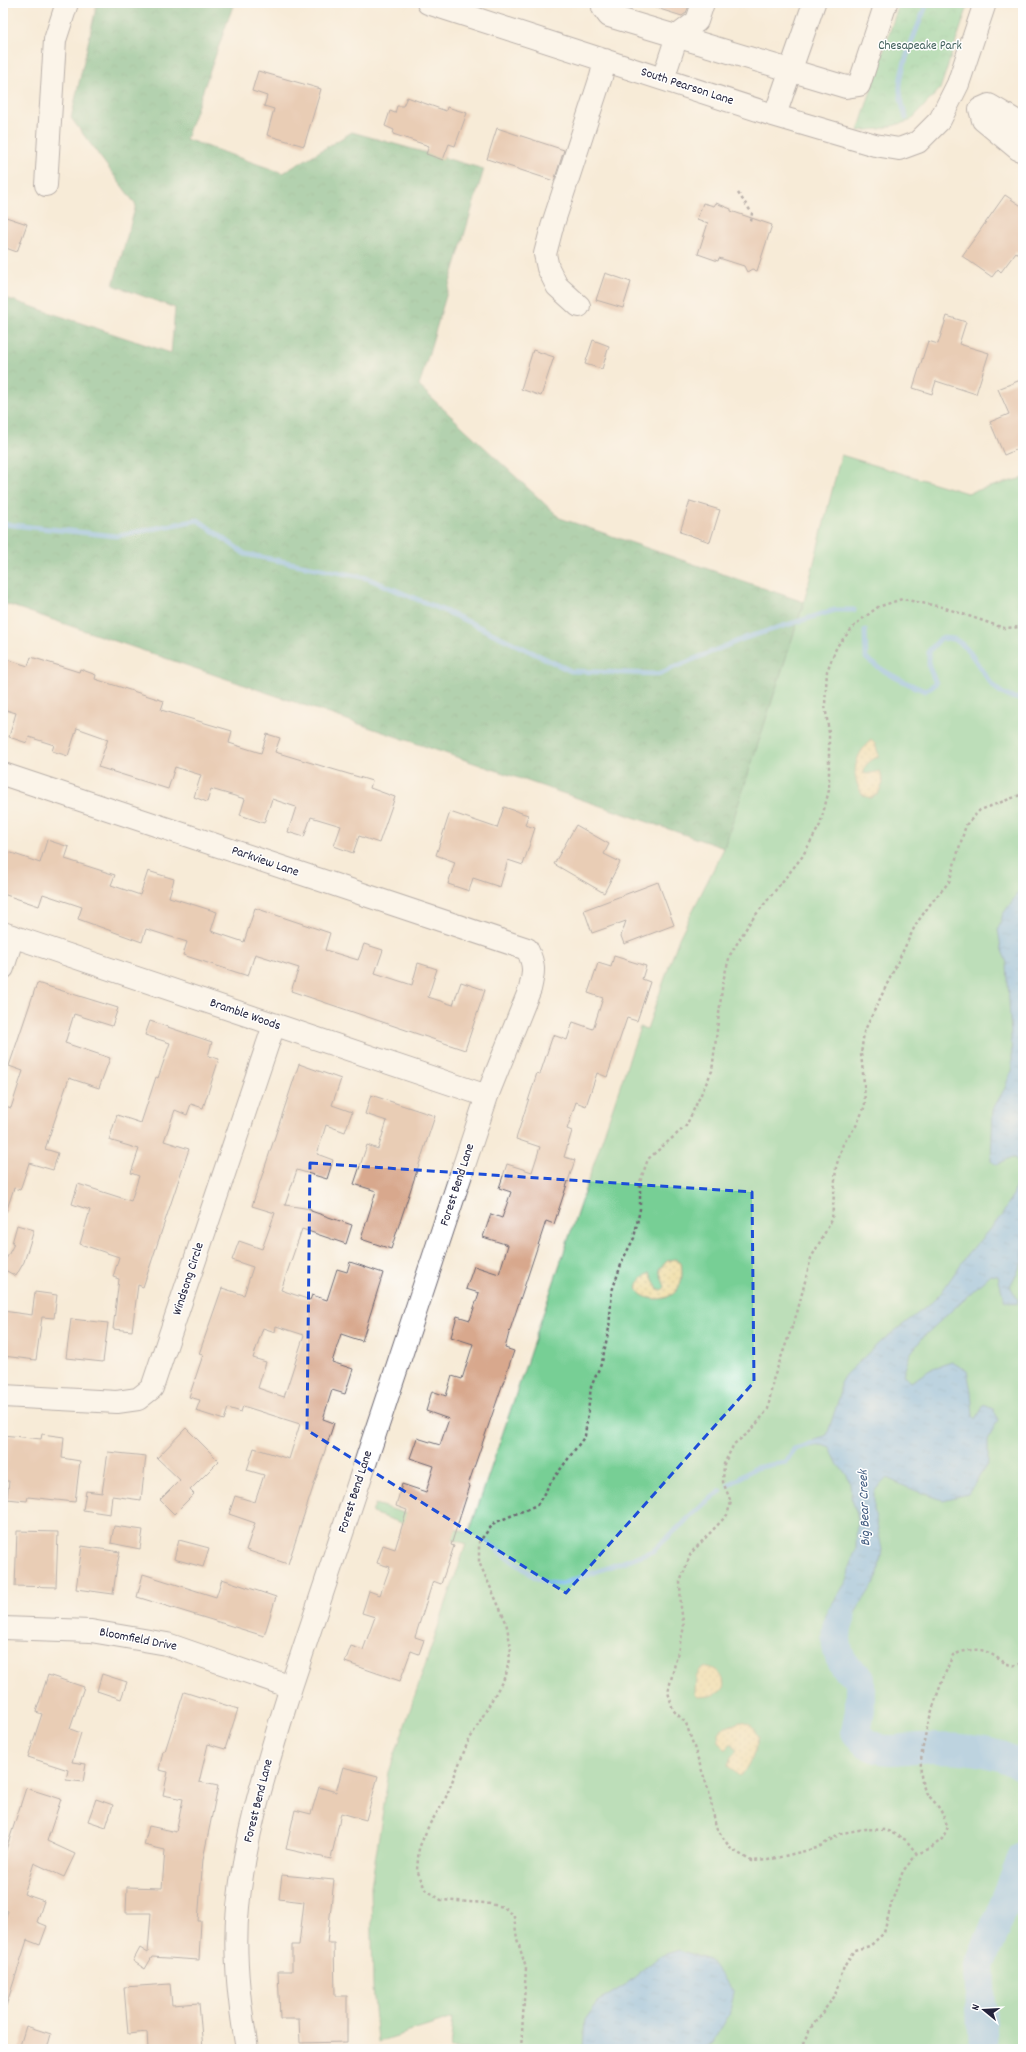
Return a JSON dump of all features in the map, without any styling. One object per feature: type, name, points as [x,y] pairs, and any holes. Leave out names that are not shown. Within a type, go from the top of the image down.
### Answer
[{"type":"street","points":[[46,185],[55,40],[67,3]]},
{"type":"street","name":"South Pearson Lane","points":[[428,3],[451,6],[605,60],[775,115],[875,145],[899,149],[918,142],[940,120],[958,84],[985,3]]},
{"type":"street","points":[[603,3],[603,8],[609,16],[846,87],[859,85],[886,3]]},
{"type":"street","points":[[663,79],[676,36],[697,21],[703,3]]},
{"type":"street","points":[[775,115],[814,3]]},
{"type":"street","points":[[579,306],[557,286],[548,268],[545,254],[552,227],[601,77],[605,60]]},
{"type":"street","points":[[958,84],[980,109],[983,120],[1018,149],[1023,151]]},
{"type":"street","points":[[980,109],[989,105],[1023,125]]},
{"type":"street","name":"Parkview Lane","points":[[3,774],[527,949]]},
{"type":"street","points":[[3,968],[8,935]]},
{"type":"street","name":"Bramble Woods","points":[[8,935],[487,1096]]},
{"type":"street","name":"Forest Bend Lane","points":[[247,2049],[238,1984],[237,1943],[239,1895],[251,1826],[291,1687],[487,1096],[530,989],[534,975],[534,962],[527,949]]},
{"type":"street","name":"Windsong Circle","points":[[3,1396],[117,1402],[138,1399],[152,1388],[274,1025]]},
{"type":"street","name":"Bloomfield Drive","points":[[3,1628],[91,1631],[166,1644],[291,1687]]},
{"type":"path","points":[[738,193],[752,213],[752,222]]},
{"type":"path","points":[[521,2049],[526,1968],[517,1939],[514,1917],[504,1907],[485,1903],[441,1900],[425,1890],[416,1870],[419,1848],[429,1825],[444,1802],[467,1744],[506,1675],[511,1648],[506,1622],[479,1562],[479,1542],[494,1523],[538,1504],[551,1482],[586,1436],[591,1387],[602,1362],[609,1328],[612,1291],[623,1259],[634,1238],[640,1209],[640,1182],[648,1159],[686,1126],[712,1071],[723,981],[730,955],[750,922],[802,857],[820,825],[830,790],[829,733],[825,705],[827,671],[837,646],[857,624],[878,607],[902,599],[942,607],[1004,628],[1023,627]]},
{"type":"path","points":[[917,1854],[906,1840],[886,1830],[865,1829],[842,1833],[817,1848],[768,1860],[751,1861],[730,1848],[716,1827],[709,1792],[686,1723],[673,1710],[668,1692],[684,1627],[681,1608],[680,1582],[691,1553],[726,1515],[730,1508],[730,1497],[722,1482],[724,1464],[734,1444],[751,1431],[768,1409],[773,1380],[797,1313],[811,1258],[832,1220],[836,1167],[840,1152],[843,1144],[856,1126],[865,1106],[864,1083],[860,1054],[864,1032],[916,924],[949,882],[966,825],[980,810],[1023,794]]},
{"type":"path","points":[[800,2049],[810,2029],[834,1997],[844,1968],[854,1950],[870,1946],[884,1933],[892,1901],[903,1871],[917,1854],[930,1848],[942,1839],[948,1827],[940,1809],[924,1789],[920,1768],[930,1714],[940,1682],[953,1655],[968,1650],[986,1651],[1005,1664],[1020,1664],[1023,1662]]},
{"type":"highlighted area","points":[[310,1163],[752,1192],[754,1382],[566,1593],[307,1430]]},
{"type":"green space","points":[[97,3],[234,3],[186,139],[283,173],[352,132],[484,169],[419,386],[560,518],[804,602],[724,848],[3,603],[3,297],[171,353],[175,308],[113,285],[136,205],[71,118]]},
{"type":"green space","name":"Chesapeake Park","points":[[899,3],[969,3],[940,89],[910,121],[880,129],[858,131]]},
{"type":"green space","points":[[841,455],[967,493],[1023,478],[1023,2049],[450,2049],[453,2018],[378,2042],[373,1987],[371,1886],[389,1772],[466,1544],[372,1513],[375,1504],[469,1533],[640,1027],[647,1029],[679,938],[724,848],[804,602]]},
{"type":"sand","points":[[871,740],[875,744],[879,756],[866,765],[863,773],[867,774],[880,771],[883,783],[878,794],[870,798],[863,795],[856,780],[855,773],[861,752]]},
{"type":"sand","points":[[675,1259],[681,1263],[681,1281],[675,1292],[664,1298],[653,1299],[643,1296],[638,1290],[639,1282],[650,1273],[658,1290],[662,1290],[665,1287],[659,1270],[667,1261]]},
{"type":"sand","points":[[707,1667],[716,1670],[722,1677],[724,1685],[719,1692],[714,1695],[698,1697],[695,1694],[696,1678],[703,1669]]},
{"type":"sand","points":[[740,1722],[752,1726],[759,1737],[750,1764],[739,1776],[728,1766],[731,1757],[737,1750],[734,1745],[731,1744],[727,1749],[724,1749],[719,1741],[718,1733],[721,1729]]},
{"type":"water","points":[[1023,886],[1023,1261],[1010,1286],[1018,1300],[1017,1304],[1004,1300],[998,1276],[990,1275],[923,1337],[910,1354],[903,1375],[911,1382],[933,1368],[952,1362],[967,1371],[971,1391],[973,1416],[976,1419],[984,1405],[993,1409],[998,1420],[988,1440],[988,1463],[968,1494],[943,1500],[911,1489],[887,1478],[874,1491],[874,1509],[882,1550],[877,1579],[849,1622],[848,1645],[841,1658],[827,1655],[822,1633],[825,1615],[848,1579],[849,1567],[856,1549],[857,1514],[851,1497],[850,1483],[847,1475],[838,1465],[830,1448],[822,1445],[810,1447],[812,1442],[816,1439],[827,1435],[840,1395],[840,1383],[845,1375],[880,1342],[929,1305],[941,1293],[967,1255],[1002,1215],[1013,1195],[1019,1175],[1018,1162],[1015,1158],[1010,1158],[996,1165],[991,1161],[993,1109],[1005,1088],[1012,1068],[1007,963],[1001,948],[998,929],[1003,914]]},
{"type":"water","points":[[679,1950],[709,1960],[734,1993],[729,2015],[713,2042],[702,2049],[583,2049],[585,2020],[598,2002],[625,1985],[660,1956]]},
{"type":"building","points":[[650,3],[690,3],[686,13],[682,16],[650,6]]},
{"type":"building","points":[[258,71],[321,89],[304,146],[267,135],[274,109],[264,106],[267,96],[252,91]]},
{"type":"building","points":[[407,97],[446,111],[447,107],[467,113],[455,146],[449,144],[443,160],[426,154],[429,146],[393,134],[394,130],[385,126],[390,111],[395,113],[397,106],[403,106]]},
{"type":"building","points":[[497,128],[564,150],[554,181],[487,159]]},
{"type":"building","points":[[1005,195],[1023,207],[1023,257],[1016,252],[1001,272],[998,269],[992,277],[962,256]]},
{"type":"building","points":[[703,203],[714,206],[716,203],[731,209],[731,211],[772,225],[757,271],[752,269],[747,272],[744,266],[719,258],[718,261],[698,254],[708,223],[697,219]]},
{"type":"building","points":[[3,216],[27,224],[17,252],[3,247]]},
{"type":"building","points":[[605,273],[631,282],[623,308],[596,300]]},
{"type":"building","points":[[947,316],[966,322],[959,344],[989,353],[976,394],[936,381],[932,394],[913,388],[928,341],[938,344]]},
{"type":"building","points":[[593,340],[609,346],[602,369],[585,364]]},
{"type":"building","points":[[533,350],[554,357],[541,396],[521,389]]},
{"type":"building","points":[[1023,379],[1023,447],[1004,455],[990,422],[1009,414],[998,389]]},
{"type":"building","points":[[690,501],[720,510],[710,542],[680,532]]},
{"type":"building","points":[[31,657],[79,672],[80,669],[96,675],[95,679],[164,701],[161,710],[232,731],[229,743],[261,753],[267,734],[280,738],[275,752],[372,781],[370,788],[395,797],[379,843],[359,836],[353,853],[334,846],[341,826],[311,817],[304,837],[288,832],[296,807],[272,799],[264,823],[240,815],[245,799],[211,789],[207,802],[194,797],[201,775],[175,767],[168,789],[98,767],[108,739],[77,728],[68,756],[52,751],[54,745],[29,737],[27,743],[9,737],[16,713],[3,709],[3,658],[28,666]]},
{"type":"building","points":[[504,807],[528,815],[525,825],[535,828],[523,865],[508,860],[500,887],[473,878],[469,891],[448,884],[455,862],[436,855],[450,812],[497,828]]},
{"type":"building","points":[[576,825],[609,844],[604,854],[620,862],[604,893],[554,864]]},
{"type":"building","points":[[47,840],[69,847],[65,859],[115,875],[111,885],[140,895],[148,871],[174,879],[169,897],[217,912],[211,931],[244,942],[255,908],[330,933],[325,950],[358,960],[364,944],[383,950],[375,973],[412,985],[418,963],[437,969],[428,997],[453,1005],[461,982],[485,990],[465,1050],[291,991],[299,968],[255,954],[248,976],[183,955],[187,942],[146,929],[142,942],[78,919],[82,907],[43,894],[39,906],[3,894],[3,850],[40,863]]},
{"type":"building","points":[[658,882],[674,925],[624,944],[621,936],[626,921],[592,933],[584,910]]},
{"type":"building","points":[[614,956],[646,966],[642,979],[650,982],[637,1021],[627,1018],[607,1077],[597,1073],[586,1106],[576,1102],[567,1129],[572,1131],[564,1157],[575,1160],[554,1224],[546,1221],[509,1333],[505,1348],[514,1351],[468,1485],[470,1486],[451,1545],[454,1546],[441,1584],[433,1581],[415,1637],[424,1640],[419,1654],[411,1651],[400,1681],[345,1662],[351,1646],[363,1650],[375,1617],[362,1613],[369,1591],[380,1595],[390,1567],[377,1563],[383,1545],[395,1549],[407,1510],[396,1506],[402,1484],[426,1492],[434,1466],[410,1458],[417,1438],[440,1445],[449,1419],[426,1411],[432,1391],[446,1396],[452,1376],[462,1379],[473,1344],[451,1337],[457,1316],[470,1320],[479,1293],[466,1289],[474,1266],[499,1274],[508,1245],[483,1237],[491,1214],[502,1218],[511,1192],[499,1188],[507,1164],[532,1172],[540,1147],[516,1139],[537,1073],[540,1074],[553,1035],[567,1040],[573,1022],[593,1029],[603,998],[588,993],[598,963],[611,967]]},
{"type":"building","points":[[37,983],[118,1008],[112,1026],[74,1014],[65,1043],[110,1058],[99,1088],[69,1078],[45,1149],[58,1153],[53,1170],[29,1163],[20,1190],[14,1188],[6,1212],[3,1212],[3,1105],[11,1108],[23,1071],[9,1066]]},
{"type":"building","points":[[150,1021],[212,1042],[208,1056],[219,1059],[203,1108],[191,1104],[187,1115],[175,1110],[164,1141],[189,1149],[143,1287],[138,1285],[132,1331],[113,1329],[119,1279],[113,1277],[119,1257],[80,1244],[90,1210],[72,1204],[78,1184],[131,1201],[139,1176],[131,1173],[139,1149],[109,1140],[117,1115],[141,1123],[156,1077],[158,1078],[170,1043],[145,1035]]},
{"type":"building","points":[[299,1064],[341,1079],[332,1105],[352,1112],[345,1132],[326,1125],[317,1154],[333,1160],[327,1179],[297,1170],[285,1205],[311,1209],[311,1211],[352,1225],[346,1244],[302,1229],[281,1290],[310,1300],[312,1295],[327,1300],[337,1269],[347,1272],[350,1262],[383,1273],[362,1341],[341,1334],[332,1362],[353,1369],[345,1394],[332,1390],[323,1419],[334,1423],[288,1564],[246,1550],[255,1523],[229,1514],[235,1496],[255,1502],[264,1475],[247,1470],[254,1448],[289,1459],[300,1424],[243,1406],[241,1412],[228,1408],[224,1420],[196,1411],[200,1400],[189,1397],[203,1355],[199,1354],[222,1288],[244,1295],[253,1267],[232,1260],[239,1241],[262,1249],[275,1213],[252,1206]],"holes":[[[276,1326],[304,1335],[284,1397],[258,1388],[266,1362],[253,1358],[263,1328],[275,1332]]]},
{"type":"building","points":[[371,1095],[435,1116],[391,1249],[361,1239],[376,1191],[354,1184],[367,1145],[378,1149],[387,1121],[365,1114]]},
{"type":"building","points":[[17,1225],[34,1230],[24,1262],[16,1276],[3,1269],[3,1265],[14,1244],[12,1243]]},
{"type":"building","points":[[35,1292],[57,1295],[54,1318],[42,1317],[36,1360],[3,1356],[3,1311],[32,1315]]},
{"type":"building","points":[[71,1319],[108,1323],[103,1362],[66,1358]]},
{"type":"building","points":[[186,1428],[219,1461],[190,1490],[194,1494],[174,1514],[160,1500],[180,1480],[157,1458]]},
{"type":"building","points":[[42,1434],[64,1437],[62,1458],[80,1461],[75,1502],[28,1497],[27,1501],[7,1499],[9,1481],[3,1481],[3,1435],[41,1439]]},
{"type":"building","points":[[108,1452],[146,1456],[141,1500],[112,1496],[110,1514],[83,1510],[86,1491],[102,1493]]},
{"type":"building","points":[[114,1526],[143,1530],[140,1549],[111,1543]]},
{"type":"building","points":[[17,1531],[58,1532],[56,1587],[15,1586]]},
{"type":"building","points":[[179,1540],[209,1548],[203,1567],[174,1559]]},
{"type":"building","points":[[82,1546],[120,1552],[113,1594],[76,1589]]},
{"type":"building","points":[[143,1574],[216,1597],[222,1579],[276,1597],[264,1636],[137,1597]]},
{"type":"building","points":[[102,1674],[127,1682],[121,1699],[97,1691]]},
{"type":"building","points":[[48,1675],[84,1687],[70,1729],[81,1733],[72,1762],[86,1764],[83,1782],[66,1780],[68,1770],[28,1757],[42,1714],[36,1712]]},
{"type":"building","points":[[184,1692],[238,1709],[225,1749],[208,1744],[199,1782],[218,1786],[203,1859],[198,1921],[201,1921],[199,1960],[152,1957],[145,1969],[133,1961],[140,1948],[148,1953],[151,1913],[126,1913],[127,1887],[162,1888],[165,1850],[144,1845],[149,1826],[176,1832],[183,1799],[163,1795],[168,1772],[159,1770],[163,1751],[165,1751]]},
{"type":"building","points":[[343,1767],[378,1776],[366,1820],[341,1813],[331,1859],[286,1849],[295,1810],[311,1814],[319,1787],[336,1792]]},
{"type":"building","points":[[26,1788],[61,1799],[47,1841],[75,1854],[64,1877],[34,1863],[24,1894],[44,1901],[37,1922],[47,1926],[40,1945],[27,1940],[6,2006],[3,2005],[3,1925],[8,1911],[3,1909],[3,1859]]},
{"type":"building","points":[[96,1799],[113,1805],[106,1827],[88,1821]]},
{"type":"building","points":[[282,1875],[334,1880],[327,1943],[334,1943],[335,1996],[347,1996],[347,2042],[300,2043],[299,2019],[280,2019],[278,1971],[292,1971],[292,1945],[299,1945],[304,1902],[279,1899]]},
{"type":"building","points":[[170,1984],[172,2005],[199,2003],[203,2049],[148,2049],[147,2032],[128,2034],[124,1987]]},
{"type":"building","points":[[26,2026],[51,2034],[47,2049],[19,2049]]},
{"type":"waterway","points":[[906,118],[900,93],[901,76],[911,44],[927,3]]},
{"type":"waterway","points":[[3,524],[116,536],[198,520],[245,554],[367,578],[454,615],[571,671],[658,674],[745,638],[835,610],[854,610]]},
{"type":"waterway","points":[[865,630],[866,658],[887,673],[917,688],[925,691],[936,683],[929,667],[929,651],[941,638],[954,639],[971,654],[984,674],[999,691],[1010,697],[1023,699]]},
{"type":"waterway","points":[[729,1485],[755,1468],[786,1462],[794,1449],[816,1443]]},
{"type":"waterway","points":[[488,1543],[535,1577],[547,1583],[562,1584],[653,1551],[706,1502],[721,1491]]},
{"type":"waterway","name":"Big Bear Creek","points":[[841,1617],[836,1634],[838,1652],[843,1663],[860,1679],[860,1710],[856,1732],[870,1745],[885,1750],[945,1748],[986,1752],[1012,1760],[1023,1767]]},
{"type":"waterway","name":"Big Bear Creek","points":[[983,2049],[979,1966],[1023,1857]]}]
